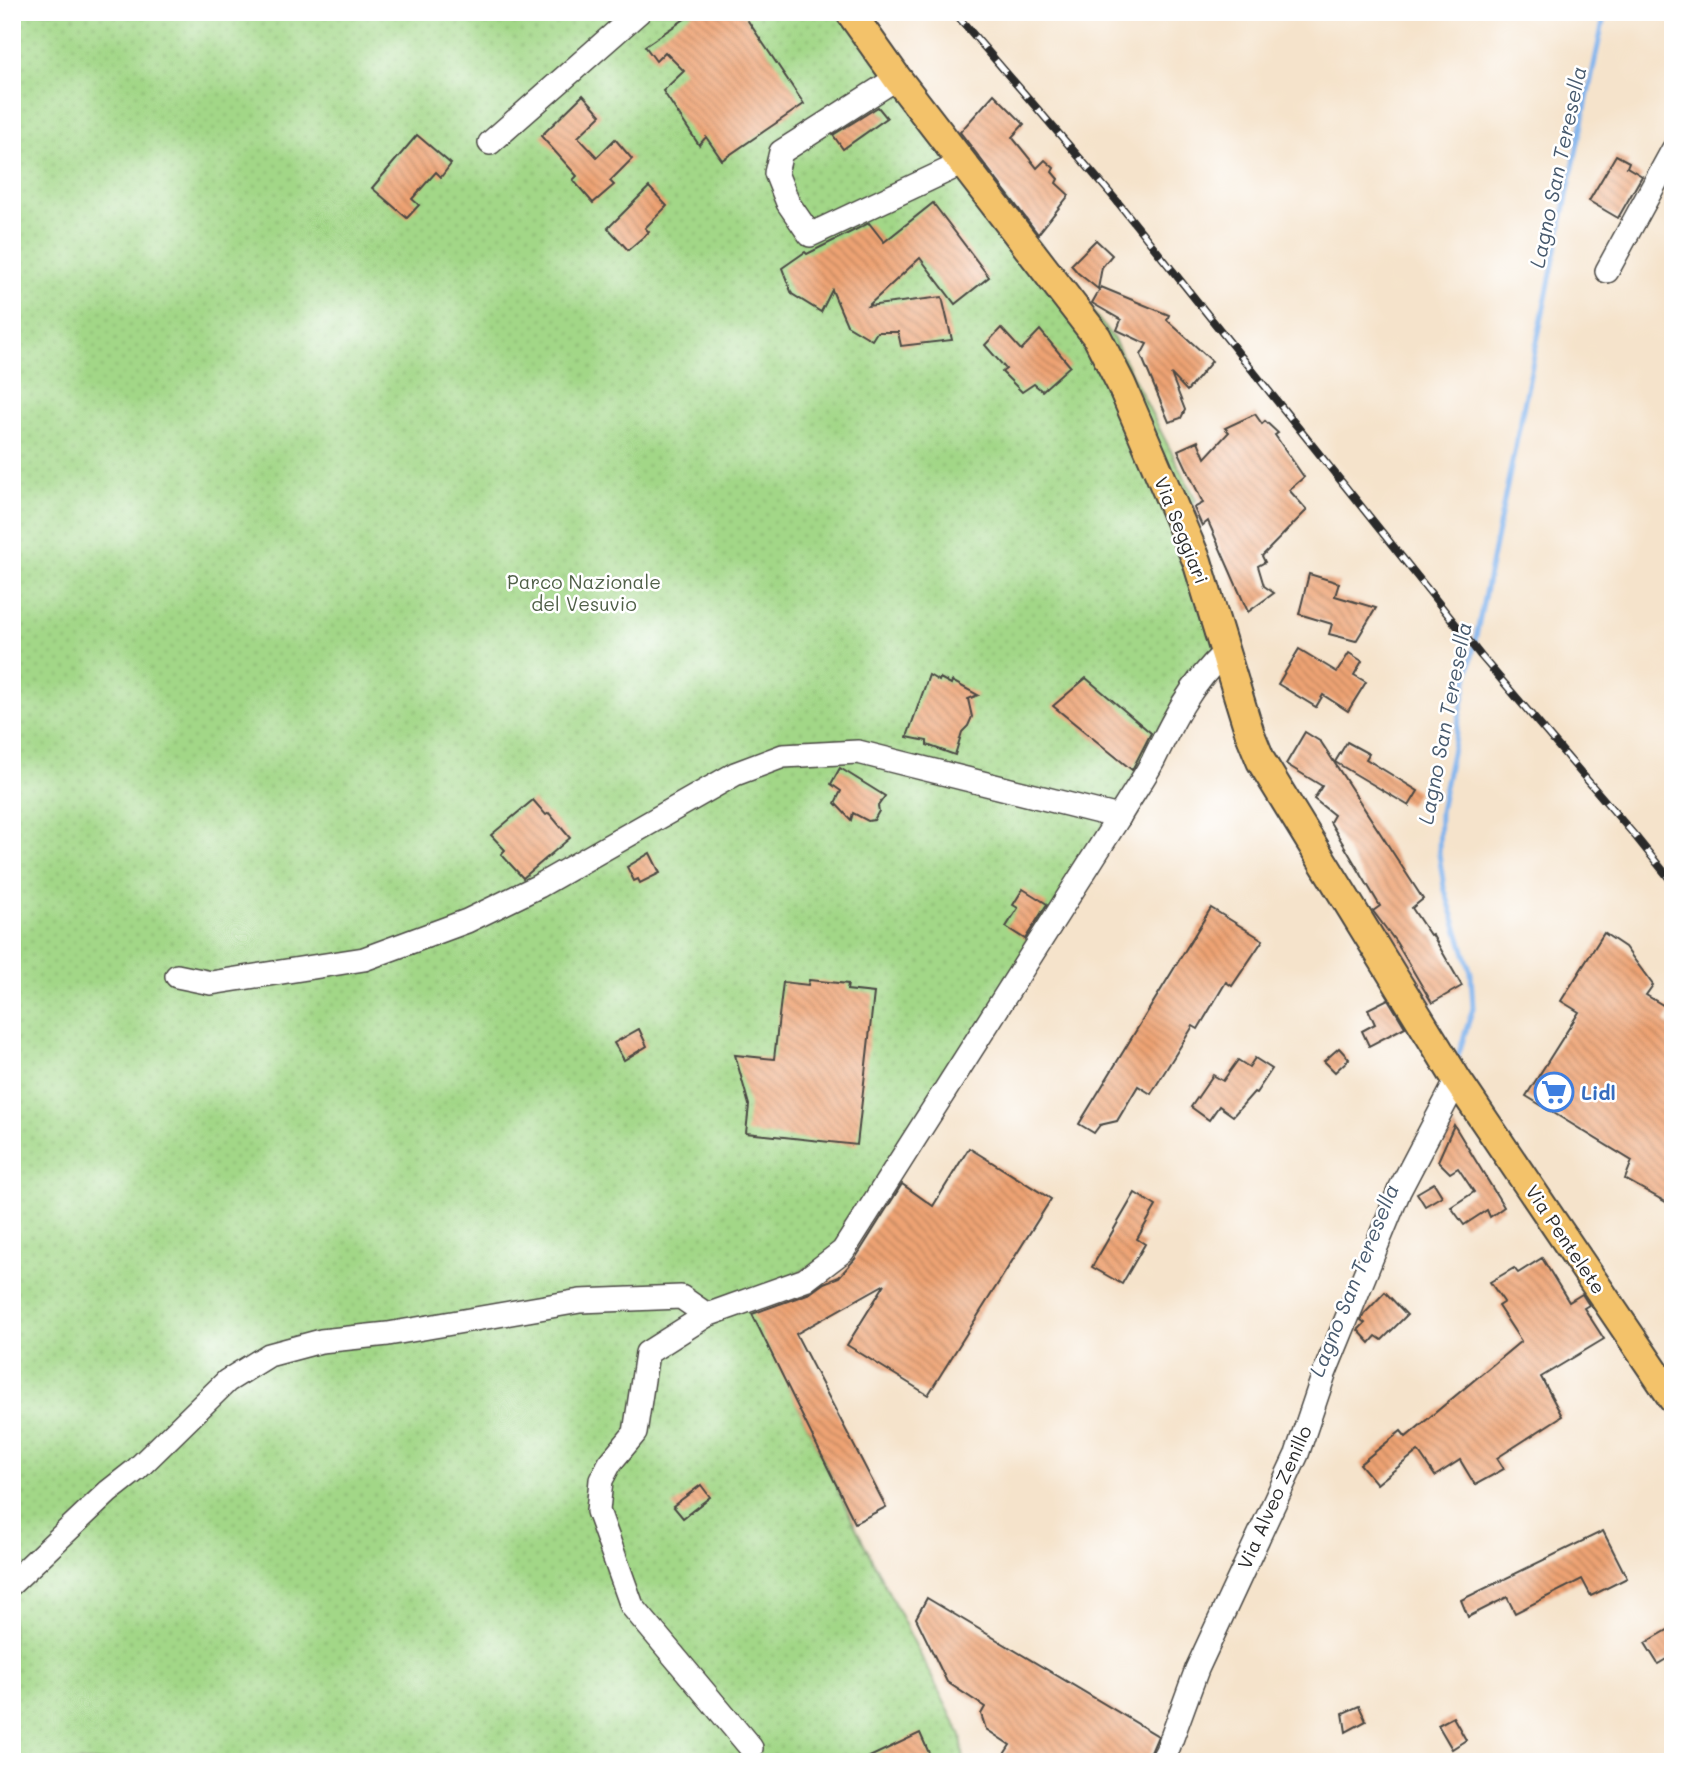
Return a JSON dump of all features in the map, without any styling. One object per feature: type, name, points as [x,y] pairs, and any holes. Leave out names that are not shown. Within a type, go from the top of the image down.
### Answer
[{"type":"main road","name":"Via Seggiari","points":[[850,12],[897,78],[1097,337],[1121,384],[1197,561],[1224,653],[1261,761],[1457,1080]]},
{"type":"main road","name":"Via Pentelete","points":[[1457,1080],[1673,1399]]},
{"type":"street","points":[[490,143],[639,12]]},
{"type":"street","points":[[897,78],[781,152],[776,173],[788,203],[810,235],[962,163]]},
{"type":"street","points":[[1607,271],[1673,150]]},
{"type":"street","points":[[751,1748],[632,1606],[598,1511],[601,1480],[610,1463],[635,1433],[648,1353],[708,1315],[805,1280],[843,1251],[1119,817],[1151,764],[1174,715],[1205,671],[1224,653]]},
{"type":"street","points":[[177,976],[211,983],[364,959],[467,921],[538,886],[736,774],[783,757],[858,752],[1119,817]]},
{"type":"street","name":"Via Alveo Zenillo","points":[[1161,1762],[1197,1669],[1297,1454],[1324,1374],[1399,1191],[1457,1080]]},
{"type":"street","points":[[12,1583],[108,1492],[136,1470],[227,1381],[269,1354],[321,1341],[388,1334],[580,1301],[681,1297],[708,1315]]},
{"type":"green space","name":"Parco Nazionale del Vesuvio","points":[[12,12],[871,12],[909,78],[1113,338],[1196,500],[1188,509],[1234,625],[1186,690],[851,1243],[748,1301],[851,1518],[961,1735],[964,1762],[12,1762]]},
{"type":"building","points":[[695,12],[742,12],[804,104],[722,160],[706,137],[699,145],[663,91],[684,71],[665,52],[656,61],[645,46]]},
{"type":"building","points":[[994,94],[1024,124],[1012,137],[1037,168],[1045,160],[1054,168],[1052,172],[1058,179],[1056,183],[1069,195],[1038,234],[960,132]]},
{"type":"building","points":[[583,95],[601,115],[578,137],[597,157],[615,139],[632,159],[610,181],[614,185],[593,203],[573,180],[577,176],[541,136]]},
{"type":"building","points":[[878,107],[887,118],[843,149],[833,135]]},
{"type":"building","points":[[417,135],[451,164],[441,177],[436,172],[412,199],[419,205],[407,218],[372,188]]},
{"type":"building","points":[[1616,155],[1629,162],[1627,167],[1642,176],[1618,218],[1589,201]]},
{"type":"building","points":[[649,187],[667,206],[645,228],[649,232],[628,250],[608,228]]},
{"type":"building","points":[[933,203],[989,277],[955,304],[920,258],[868,306],[942,297],[952,340],[901,346],[898,332],[877,332],[872,340],[847,325],[832,290],[821,312],[792,294],[782,268],[805,252],[807,254],[869,223],[884,242]]},
{"type":"building","points":[[1096,240],[1112,255],[1102,267],[1098,289],[1071,265]]},
{"type":"building","points":[[1101,287],[1169,315],[1167,320],[1212,361],[1187,391],[1171,374],[1185,410],[1181,418],[1169,422],[1141,355],[1147,344],[1117,330],[1121,320],[1092,303]]},
{"type":"building","points":[[1001,328],[1021,350],[1040,330],[1070,366],[1042,391],[1034,384],[1022,392],[1002,372],[1006,369],[985,345]]},
{"type":"building","points":[[1255,414],[1262,424],[1265,421],[1278,433],[1275,435],[1304,477],[1289,490],[1307,510],[1262,556],[1265,562],[1258,566],[1264,586],[1274,593],[1248,612],[1208,521],[1202,526],[1194,508],[1203,503],[1178,450],[1198,441],[1205,458],[1229,432],[1225,428]]},
{"type":"building","points":[[1309,574],[1339,583],[1335,596],[1376,608],[1356,641],[1329,634],[1332,624],[1299,614]]},
{"type":"building","points":[[1299,649],[1337,672],[1349,653],[1362,661],[1354,675],[1366,682],[1348,711],[1323,695],[1316,707],[1278,684]]},
{"type":"building","points":[[929,675],[939,681],[940,678],[951,684],[952,681],[978,695],[968,699],[972,717],[962,732],[955,755],[927,745],[927,741],[907,737]]},
{"type":"building","points":[[1086,678],[1151,733],[1132,770],[1053,706]]},
{"type":"building","points":[[1305,732],[1321,742],[1423,899],[1412,908],[1430,935],[1432,934],[1462,986],[1432,1003],[1396,942],[1373,911],[1380,906],[1330,822],[1334,815],[1314,799],[1322,786],[1286,764]]},
{"type":"building","points":[[1347,742],[1369,754],[1366,759],[1418,791],[1409,806],[1335,762]]},
{"type":"building","points":[[840,768],[885,796],[878,806],[879,811],[874,820],[868,821],[853,813],[851,820],[835,803],[841,791],[831,784]]},
{"type":"building","points":[[533,800],[546,815],[549,813],[570,838],[523,878],[501,854],[505,850],[491,835]]},
{"type":"building","points":[[650,853],[660,873],[640,883],[638,879],[634,881],[627,867]]},
{"type":"building","points":[[1023,889],[1047,904],[1025,939],[1006,927],[1018,908],[1013,905]]},
{"type":"building","points":[[1211,908],[1263,940],[1232,986],[1226,982],[1198,1029],[1193,1026],[1151,1094],[1138,1086],[1117,1121],[1100,1125],[1094,1133],[1079,1124]]},
{"type":"building","points":[[1604,933],[1625,947],[1653,985],[1646,995],[1671,1010],[1665,1022],[1673,1027],[1673,1206],[1625,1179],[1632,1161],[1526,1096],[1579,1012],[1561,1001]]},
{"type":"building","points":[[809,980],[848,984],[847,990],[874,993],[857,1145],[746,1133],[749,1105],[735,1055],[774,1059],[783,982],[808,985]]},
{"type":"building","points":[[1388,999],[1405,1027],[1369,1046],[1362,1031],[1375,1024],[1368,1009]]},
{"type":"building","points":[[639,1029],[647,1046],[624,1060],[614,1043]]},
{"type":"building","points":[[1339,1048],[1349,1059],[1335,1072],[1324,1061]]},
{"type":"building","points":[[1255,1058],[1272,1069],[1256,1093],[1254,1092],[1233,1116],[1219,1106],[1209,1120],[1191,1107],[1213,1075],[1223,1081],[1238,1060],[1249,1067]]},
{"type":"building","points":[[1454,1125],[1504,1207],[1490,1217],[1487,1210],[1464,1225],[1451,1207],[1474,1192],[1458,1168],[1450,1173],[1438,1161]]},
{"type":"building","points":[[969,1148],[1051,1199],[928,1395],[847,1345],[885,1284],[796,1334],[886,1507],[855,1523],[752,1314],[810,1293],[839,1277],[855,1259],[902,1184],[933,1206]]},
{"type":"building","points":[[1434,1183],[1442,1196],[1425,1206],[1417,1193]]},
{"type":"building","points":[[1135,1193],[1156,1206],[1137,1239],[1145,1244],[1122,1284],[1092,1267]]},
{"type":"building","points":[[1542,1258],[1569,1302],[1582,1294],[1589,1305],[1584,1308],[1604,1339],[1541,1377],[1562,1416],[1497,1458],[1504,1469],[1475,1485],[1460,1460],[1435,1476],[1418,1451],[1377,1484],[1360,1464],[1401,1431],[1406,1437],[1521,1341],[1498,1306],[1504,1302],[1490,1282],[1514,1268],[1518,1273]]},
{"type":"building","points":[[1385,1292],[1407,1315],[1382,1340],[1376,1336],[1370,1343],[1358,1330],[1365,1323],[1361,1320],[1364,1314]]},
{"type":"building","points":[[701,1485],[710,1497],[683,1518],[673,1506]]},
{"type":"building","points":[[1603,1531],[1627,1578],[1591,1596],[1582,1579],[1515,1613],[1507,1597],[1468,1617],[1461,1600]]},
{"type":"building","points":[[927,1598],[1158,1736],[1147,1762],[999,1762],[1010,1745],[986,1729],[981,1714],[985,1707],[947,1682],[916,1618]]},
{"type":"building","points":[[1673,1627],[1673,1655],[1658,1664],[1645,1643]]},
{"type":"building","points":[[1359,1706],[1366,1721],[1346,1732],[1343,1713]]},
{"type":"building","points":[[1453,1717],[1466,1740],[1452,1749],[1438,1725]]},
{"type":"building","points":[[920,1733],[933,1762],[859,1762]]},
{"type":"waterway","name":"Lagno San Teresella","points":[[1457,1059],[1473,1008],[1471,973],[1444,887],[1439,854],[1440,811],[1605,12]]},
{"type":"railway","points":[[954,12],[1116,200],[1481,656],[1673,883]]},
{"type":"place","name":"Lidl","points":[[1554,1092]]}]
